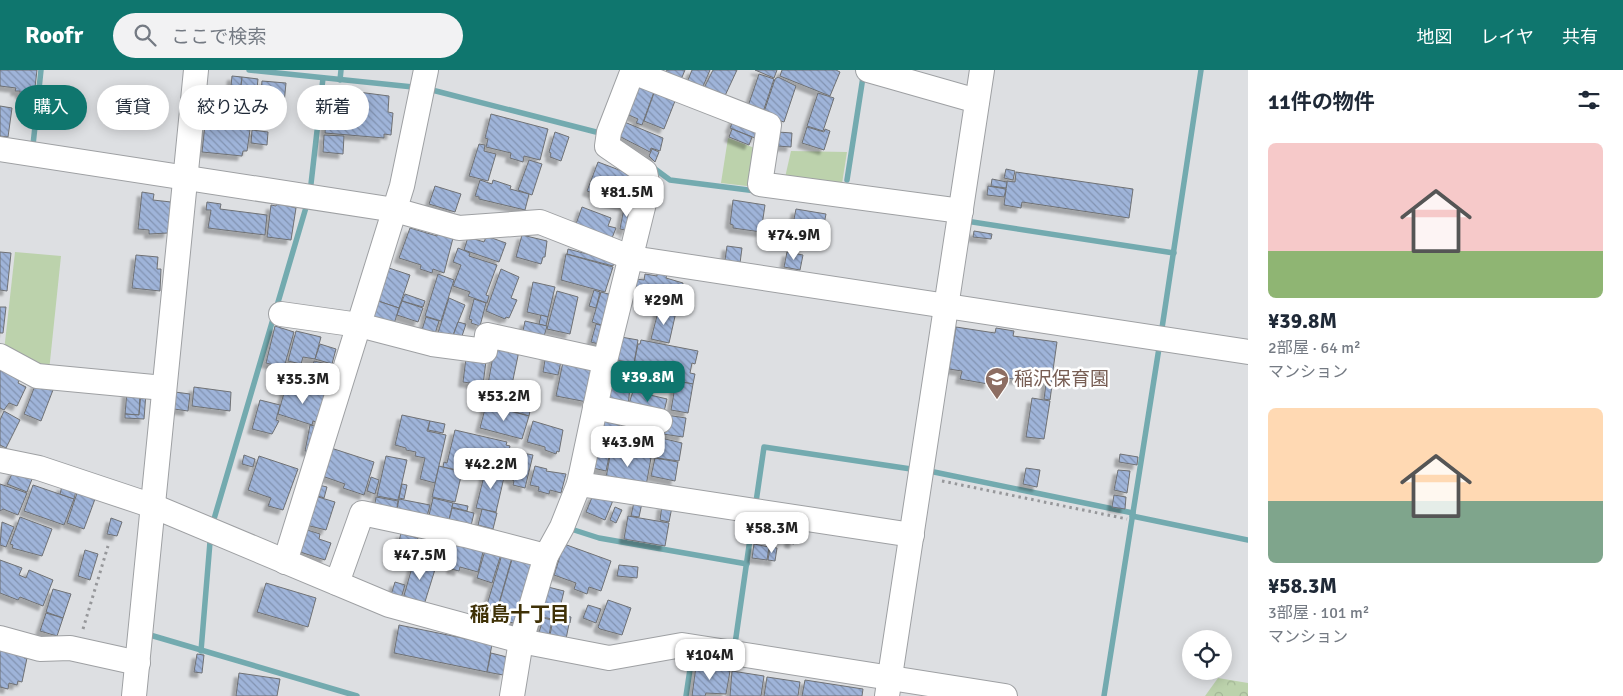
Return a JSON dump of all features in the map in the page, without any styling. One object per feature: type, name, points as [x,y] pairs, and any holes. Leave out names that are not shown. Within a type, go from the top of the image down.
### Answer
[{"type":"street","points":[[134,696],[196,70]]},
{"type":"street","points":[[285,562],[395,210],[426,70]]},
{"type":"street","points":[[868,70],[977,101]]},
{"type":"street","points":[[889,687],[982,70]]},
{"type":"street","points":[[512,696],[521,641],[546,556],[562,527],[579,484],[605,361],[632,258],[648,187],[645,172],[607,146],[608,132],[633,71],[769,125],[760,184],[960,211]]},
{"type":"street","points":[[0,149],[186,176],[395,210],[459,228],[540,222],[632,258],[1248,352]]},
{"type":"street","points":[[281,314],[359,325],[432,344],[485,352],[487,335],[605,361]]},
{"type":"street","points":[[0,356],[36,376],[164,388]]},
{"type":"street","points":[[595,407],[660,421]]},
{"type":"street","points":[[0,460],[39,468],[153,506],[389,605],[521,641],[609,658],[682,645],[889,687],[1005,696]]},
{"type":"street","points":[[579,484],[912,535]]},
{"type":"street","points":[[337,583],[362,513],[465,535],[546,556]]},
{"type":"street","points":[[0,638],[40,649],[77,649],[138,663]]},
{"type":"path","points":[[921,476],[1127,519]]},
{"type":"path","points":[[77,649],[108,546]]},
{"type":"green space","points":[[728,138],[760,150],[755,187],[721,183]]},
{"type":"green space","points":[[791,151],[847,152],[841,190],[784,182]]},
{"type":"green space","points":[[15,252],[61,256],[49,371],[4,351]]},
{"type":"green space","points":[[1217,680],[1248,683],[1248,696],[1205,696]]},
{"type":"building","points":[[0,70],[37,70],[35,85],[15,85],[15,88],[0,86]]},
{"type":"building","points":[[667,70],[685,70],[680,82],[665,74]]},
{"type":"building","points":[[692,70],[710,70],[701,91],[686,85]]},
{"type":"building","points":[[713,70],[737,70],[723,100],[703,90]]},
{"type":"building","points":[[755,70],[777,70],[774,78]]},
{"type":"building","points":[[782,70],[836,70],[840,72],[830,96],[780,76]]},
{"type":"building","points":[[759,74],[774,79],[762,115],[747,109]]},
{"type":"building","points":[[232,76],[242,77],[241,85],[231,85]]},
{"type":"building","points":[[242,77],[258,79],[257,85],[241,85]]},
{"type":"building","points":[[778,77],[796,86],[784,122],[763,115],[775,79]]},
{"type":"building","points":[[262,81],[286,83],[286,85],[262,85]]},
{"type":"building","points":[[639,87],[654,92],[642,125],[636,123],[638,119],[624,113]]},
{"type":"building","points":[[369,93],[389,96],[388,112],[393,113],[391,135],[384,134],[384,138],[325,133],[325,130],[369,130]]},
{"type":"building","points":[[654,93],[675,101],[664,129],[644,121]]},
{"type":"building","points":[[818,93],[834,98],[823,131],[807,126]]},
{"type":"building","points":[[0,106],[12,108],[8,137],[0,136]]},
{"type":"building","points":[[491,114],[548,129],[540,160],[524,156],[523,162],[510,158],[511,153],[486,147],[488,139],[485,138]]},
{"type":"building","points":[[735,116],[760,126],[755,138],[730,128]]},
{"type":"building","points":[[622,121],[663,138],[660,151],[651,148],[650,152],[617,135]]},
{"type":"building","points":[[807,127],[824,132],[825,129],[830,131],[824,150],[802,143]]},
{"type":"building","points":[[732,129],[752,137],[749,145],[729,137]]},
{"type":"building","points":[[204,130],[250,130],[247,151],[243,151],[242,156],[202,152]]},
{"type":"building","points":[[252,130],[268,132],[267,145],[251,143]]},
{"type":"building","points":[[555,132],[569,137],[561,161],[550,157],[551,153],[549,152]]},
{"type":"building","points":[[778,132],[792,133],[791,147],[777,146]]},
{"type":"building","points":[[324,135],[344,136],[343,154],[323,152]]},
{"type":"building","points":[[479,144],[485,145],[484,151],[496,154],[488,181],[469,176]]},
{"type":"building","points":[[652,149],[659,152],[655,162],[649,156]]},
{"type":"building","points":[[529,160],[542,164],[532,195],[518,190]]},
{"type":"building","points":[[598,162],[638,177],[635,184],[639,186],[630,208],[608,202],[609,199],[587,191]]},
{"type":"building","points":[[1006,169],[1015,171],[1013,180],[1004,178]]},
{"type":"building","points":[[1016,172],[1133,189],[1129,218],[1022,202],[1021,208],[1004,205],[1007,181],[1015,182]]},
{"type":"building","points":[[992,179],[1007,182],[1006,188],[991,186]]},
{"type":"building","points":[[480,180],[492,184],[493,180],[511,186],[510,189],[529,194],[525,210],[479,199],[479,197],[475,196]]},
{"type":"building","points":[[435,186],[461,194],[455,212],[429,204]]},
{"type":"building","points":[[988,186],[1006,189],[1004,197],[987,195]]},
{"type":"building","points":[[142,192],[154,194],[153,200],[171,202],[168,233],[149,234],[149,230],[138,229]]},
{"type":"building","points":[[733,200],[765,205],[761,232],[733,228],[733,225],[730,224]]},
{"type":"building","points":[[207,202],[221,204],[220,209],[267,215],[265,235],[208,228],[211,210],[206,210]]},
{"type":"building","points":[[277,203],[296,208],[291,240],[267,237],[271,205],[276,206]]},
{"type":"building","points":[[582,207],[611,218],[608,226],[616,228],[612,238],[576,224]]},
{"type":"building","points":[[624,208],[637,211],[624,234],[625,230],[620,229]]},
{"type":"building","points":[[796,209],[826,214],[821,240],[802,238],[802,236],[791,234]]},
{"type":"building","points":[[410,228],[437,236],[438,233],[453,238],[444,273],[433,269],[432,273],[420,269],[421,265],[399,258]]},
{"type":"building","points":[[974,231],[992,234],[991,239],[973,237]]},
{"type":"building","points":[[522,235],[547,241],[545,257],[543,257],[541,264],[516,257]]},
{"type":"building","points":[[468,237],[484,242],[486,237],[489,237],[506,243],[499,262],[464,250]]},
{"type":"building","points":[[727,246],[742,248],[740,263],[725,260]]},
{"type":"building","points":[[458,248],[470,253],[469,256],[497,265],[486,295],[489,296],[487,303],[468,296],[470,292],[453,286],[461,265],[453,262]]},
{"type":"building","points":[[568,249],[614,261],[613,266],[567,254]]},
{"type":"building","points":[[0,252],[11,253],[7,291],[0,290]]},
{"type":"building","points":[[787,252],[803,255],[800,270],[784,267]]},
{"type":"building","points":[[566,254],[613,267],[605,292],[561,280]]},
{"type":"building","points":[[136,255],[158,257],[157,269],[161,269],[160,291],[132,288]]},
{"type":"building","points":[[389,268],[410,275],[399,308],[378,301]]},
{"type":"building","points":[[501,269],[519,277],[511,298],[517,300],[509,318],[506,317],[505,319],[486,311]]},
{"type":"building","points":[[657,272],[667,274],[666,278],[683,283],[681,297],[677,296],[673,310],[661,308],[662,305],[638,300],[639,296],[633,295],[636,279],[644,280],[645,274],[657,276]]},
{"type":"building","points":[[438,274],[454,280],[441,321],[425,316]]},
{"type":"building","points":[[533,282],[555,287],[548,317],[527,312]]},
{"type":"building","points":[[594,290],[600,292],[596,308],[589,306]]},
{"type":"building","points":[[557,291],[578,297],[570,334],[547,329]]},
{"type":"building","points":[[601,292],[616,296],[607,327],[592,322]]},
{"type":"building","points":[[405,294],[425,301],[423,307],[402,301]]},
{"type":"building","points":[[449,298],[465,305],[451,340],[437,336]]},
{"type":"building","points":[[474,299],[486,303],[480,326],[471,323],[472,320],[469,319]]},
{"type":"building","points":[[378,301],[399,308],[393,327],[372,320]]},
{"type":"building","points":[[402,301],[423,308],[418,322],[397,315]]},
{"type":"building","points":[[0,307],[6,307],[3,333],[0,333]]},
{"type":"building","points":[[659,308],[676,312],[669,343],[651,339]]},
{"type":"building","points":[[541,315],[548,317],[546,326],[539,324]]},
{"type":"building","points":[[426,317],[439,321],[434,337],[421,333]]},
{"type":"building","points":[[525,321],[547,326],[543,340],[522,336]]},
{"type":"building","points":[[458,322],[466,324],[460,342],[452,339]]},
{"type":"building","points":[[596,324],[607,327],[602,345],[591,342]]},
{"type":"building","points":[[275,326],[294,332],[285,364],[282,367],[266,363]]},
{"type":"building","points":[[956,327],[995,333],[996,328],[1014,331],[1013,336],[1057,342],[1051,384],[989,377],[988,384],[960,379],[962,371],[949,369]]},
{"type":"building","points":[[296,331],[321,337],[315,359],[303,357],[301,364],[288,361]]},
{"type":"building","points":[[621,337],[638,340],[634,363],[616,360]]},
{"type":"building","points":[[641,340],[698,351],[695,364],[692,363],[690,373],[695,374],[693,384],[673,380],[672,383],[661,381],[662,378],[635,373],[636,364],[634,364],[638,344],[640,344]]},
{"type":"building","points":[[320,344],[336,349],[332,364],[315,359]]},
{"type":"building","points":[[495,346],[519,351],[510,394],[487,389]]},
{"type":"building","points":[[546,354],[562,357],[558,375],[543,372]]},
{"type":"building","points":[[466,358],[486,361],[483,385],[463,382]]},
{"type":"building","points":[[314,361],[335,366],[328,390],[308,384]]},
{"type":"building","points":[[563,362],[594,368],[587,402],[556,396]]},
{"type":"building","points":[[614,363],[632,367],[628,406],[607,403]]},
{"type":"building","points":[[0,367],[21,376],[18,383],[26,387],[17,406],[9,403],[4,410],[0,408]]},
{"type":"building","points":[[676,381],[693,384],[688,413],[671,410]]},
{"type":"building","points":[[36,383],[53,390],[41,421],[24,414]]},
{"type":"building","points":[[1046,384],[1052,385],[1050,400],[1044,399]]},
{"type":"building","points":[[286,386],[310,393],[310,390],[329,395],[319,423],[313,421],[312,425],[278,414]]},
{"type":"building","points":[[194,387],[231,392],[230,411],[192,406]]},
{"type":"building","points":[[633,391],[667,399],[663,416],[628,407]]},
{"type":"building","points":[[127,392],[140,393],[139,415],[125,414]]},
{"type":"building","points":[[175,392],[190,394],[188,411],[174,409]]},
{"type":"building","points":[[141,393],[146,393],[144,419],[125,418],[125,414],[139,415]]},
{"type":"building","points":[[1032,398],[1050,401],[1044,439],[1026,437]]},
{"type":"building","points":[[260,400],[280,405],[276,420],[279,421],[272,434],[252,429]]},
{"type":"building","points":[[487,400],[530,411],[529,416],[486,404]]},
{"type":"building","points":[[486,405],[529,416],[522,439],[480,428]]},
{"type":"building","points":[[4,411],[20,420],[6,448],[0,445],[0,420]]},
{"type":"building","points":[[402,415],[430,421],[427,431],[446,435],[435,483],[420,479],[425,458],[415,456],[416,452],[395,445]]},
{"type":"building","points":[[666,415],[686,418],[683,437],[663,434]]},
{"type":"building","points":[[603,418],[620,421],[616,444],[612,443],[606,471],[593,468]]},
{"type":"building","points":[[430,421],[445,424],[443,433],[428,430]]},
{"type":"building","points":[[533,421],[563,430],[559,452],[557,451],[556,454],[545,450],[545,447],[527,442]]},
{"type":"building","points":[[310,425],[319,427],[314,453],[305,451]]},
{"type":"building","points":[[455,430],[507,442],[506,445],[510,446],[504,472],[485,468],[484,473],[458,466],[457,470],[443,467],[444,462],[447,463]]},
{"type":"building","points":[[661,438],[682,443],[679,461],[657,458]]},
{"type":"building","points":[[331,448],[374,462],[364,495],[343,488],[345,484],[322,476]]},
{"type":"building","points":[[611,450],[651,458],[646,486],[606,478]]},
{"type":"building","points":[[512,451],[533,455],[525,488],[513,485],[514,481],[506,476]]},
{"type":"building","points":[[1120,454],[1138,457],[1137,465],[1119,462]]},
{"type":"building","points":[[244,455],[255,459],[253,467],[242,464]]},
{"type":"building","points":[[259,456],[298,469],[283,510],[268,506],[271,498],[248,490]]},
{"type":"building","points":[[386,456],[407,460],[398,500],[377,496]]},
{"type":"building","points":[[655,458],[678,462],[675,481],[651,476]]},
{"type":"building","points":[[439,466],[462,472],[455,502],[432,497]]},
{"type":"building","points":[[535,466],[547,469],[546,471],[566,474],[561,493],[550,490],[549,494],[538,491],[539,487],[530,485]]},
{"type":"building","points":[[486,468],[505,473],[496,512],[476,508]]},
{"type":"building","points":[[1026,468],[1040,470],[1037,487],[1023,484]]},
{"type":"building","points":[[14,470],[34,474],[27,492],[7,484]]},
{"type":"building","points":[[1118,470],[1130,471],[1127,493],[1114,490]]},
{"type":"building","points":[[371,477],[379,480],[375,494],[367,491]]},
{"type":"building","points":[[0,484],[27,493],[18,515],[3,509],[0,511]]},
{"type":"building","points":[[402,484],[407,485],[404,499],[399,498]]},
{"type":"building","points":[[33,485],[74,499],[64,525],[24,511]]},
{"type":"building","points":[[319,485],[327,487],[324,498],[315,495]]},
{"type":"building","points":[[62,486],[76,491],[74,499],[60,494]]},
{"type":"building","points":[[77,493],[95,499],[84,529],[67,523]]},
{"type":"building","points":[[593,495],[614,498],[605,520],[586,512]]},
{"type":"building","points":[[1114,495],[1126,497],[1125,509],[1112,507]]},
{"type":"building","points":[[315,496],[335,502],[326,530],[306,525]]},
{"type":"building","points":[[376,497],[398,501],[396,514],[374,510]]},
{"type":"building","points":[[433,498],[453,503],[448,524],[428,520]]},
{"type":"building","points":[[399,499],[430,505],[426,520],[396,514]]},
{"type":"building","points":[[634,502],[642,503],[639,517],[631,516]]},
{"type":"building","points":[[453,503],[468,506],[467,511],[452,507]]},
{"type":"building","points":[[662,505],[672,507],[669,522],[660,520]]},
{"type":"building","points":[[615,507],[622,510],[616,523],[610,520]]},
{"type":"building","points":[[452,508],[474,513],[470,530],[448,525]]},
{"type":"building","points":[[482,509],[497,513],[493,529],[478,525]]},
{"type":"building","points":[[628,516],[669,523],[665,546],[624,539]]},
{"type":"building","points":[[20,517],[52,529],[42,556],[12,548],[13,545],[10,544]]},
{"type":"building","points":[[111,518],[122,522],[117,536],[107,534]]},
{"type":"building","points":[[2,522],[14,527],[6,547],[0,545]]},
{"type":"building","points":[[791,528],[796,529],[794,544],[789,543]]},
{"type":"building","points":[[304,529],[320,534],[319,539],[331,543],[325,560],[297,551]]},
{"type":"building","points":[[401,533],[418,538],[413,554],[397,549]]},
{"type":"building","points":[[437,533],[484,548],[478,572],[460,567],[459,571],[451,569],[452,565],[430,559]]},
{"type":"building","points":[[564,544],[611,561],[601,591],[589,587],[587,594],[574,589],[576,583],[554,575]]},
{"type":"building","points":[[754,544],[769,547],[767,560],[752,558]]},
{"type":"building","points":[[486,547],[502,551],[492,583],[477,578]]},
{"type":"building","points":[[770,547],[777,548],[775,561],[768,560]]},
{"type":"building","points":[[85,550],[98,554],[90,580],[78,576]]},
{"type":"building","points":[[503,551],[513,554],[497,610],[486,608]]},
{"type":"building","points":[[513,556],[535,562],[519,616],[497,611]]},
{"type":"building","points":[[415,557],[437,563],[424,605],[403,599]]},
{"type":"building","points":[[0,560],[22,568],[19,575],[26,578],[29,570],[53,580],[43,606],[20,597],[18,600],[0,593]]},
{"type":"building","points":[[619,565],[638,567],[637,578],[617,576]]},
{"type":"building","points":[[395,582],[405,585],[401,598],[391,595]]},
{"type":"building","points":[[266,583],[316,598],[308,627],[257,612]]},
{"type":"building","points":[[544,586],[564,591],[557,620],[537,616]]},
{"type":"building","points":[[53,589],[71,594],[63,618],[46,612]]},
{"type":"building","points":[[608,600],[631,608],[622,635],[598,627]]},
{"type":"building","points":[[588,605],[601,609],[596,623],[583,618]]},
{"type":"building","points":[[497,611],[519,617],[517,624],[495,618]]},
{"type":"building","points":[[46,613],[63,618],[57,636],[40,631]]},
{"type":"building","points":[[559,614],[571,617],[570,623],[558,621]]},
{"type":"building","points":[[543,618],[552,620],[549,635],[539,633]]},
{"type":"building","points":[[553,620],[569,624],[566,639],[550,635]]},
{"type":"building","points":[[399,625],[492,644],[487,672],[394,653]]},
{"type":"building","points":[[0,648],[24,654],[24,658],[27,658],[22,682],[18,681],[17,685],[9,683],[8,689],[0,687]]},
{"type":"building","points":[[491,653],[507,657],[503,675],[487,672]]},
{"type":"building","points":[[197,654],[204,655],[202,673],[194,672]]},
{"type":"building","points":[[696,666],[730,671],[726,694],[706,693],[705,696],[692,696]]},
{"type":"building","points":[[732,671],[764,676],[761,696],[730,696]]},
{"type":"building","points":[[239,673],[280,679],[277,696],[236,696]]},
{"type":"building","points":[[767,677],[800,682],[798,696],[764,696]]},
{"type":"building","points":[[805,680],[863,689],[862,696],[802,696]]},
{"type":"waterway","points":[[33,145],[41,70]]},
{"type":"waterway","points":[[249,70],[413,87]]},
{"type":"waterway","points":[[340,80],[341,70]]},
{"type":"waterway","points":[[1162,328],[1201,70]]},
{"type":"waterway","points":[[847,180],[863,77],[865,78]]},
{"type":"waterway","points":[[311,184],[323,78]]},
{"type":"waterway","points":[[432,90],[596,132]]},
{"type":"waterway","points":[[651,166],[670,180],[756,191]]},
{"type":"waterway","points":[[214,519],[307,204]]},
{"type":"waterway","points":[[966,221],[1174,253]]},
{"type":"waterway","points":[[1104,696],[1159,348]]},
{"type":"waterway","points":[[756,502],[764,447],[911,469]]},
{"type":"waterway","points":[[934,472],[1133,513]]},
{"type":"waterway","points":[[1132,516],[1248,540]]},
{"type":"waterway","points":[[735,644],[753,518]]},
{"type":"waterway","points":[[571,529],[599,538],[747,564]]},
{"type":"waterway","points":[[201,651],[210,542]]},
{"type":"waterway","points":[[150,635],[357,696]]},
{"type":"waterway","points":[[686,696],[692,656],[696,657]]},
{"type":"place","name":"稲沢保育園","points":[[997,400]]},
{"type":"district","name":"稲島十丁目","points":[[520,614]]}]
